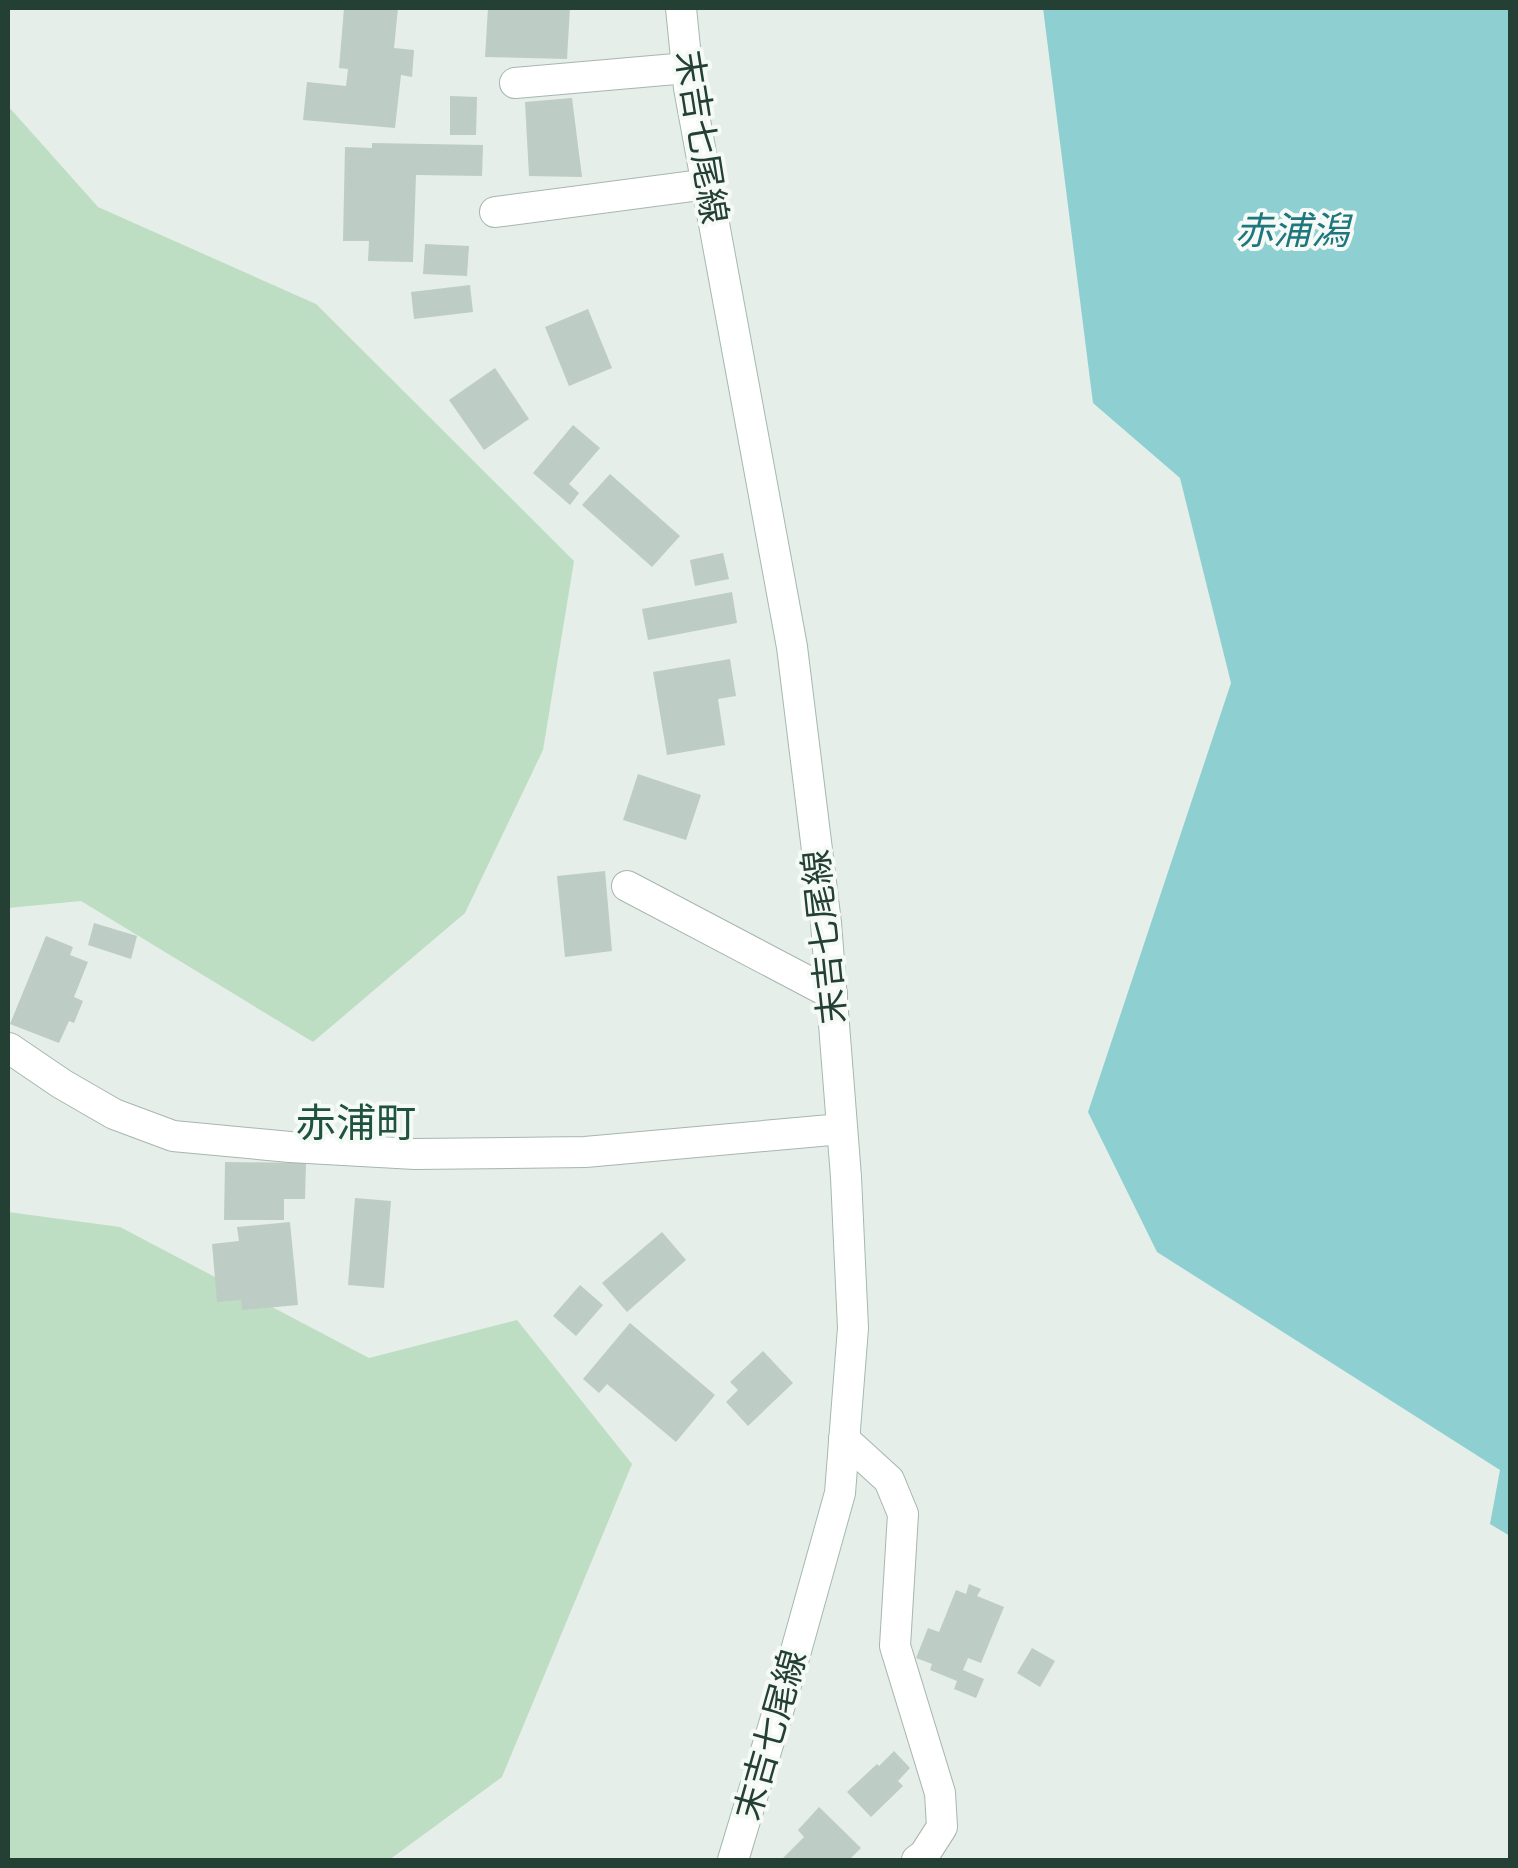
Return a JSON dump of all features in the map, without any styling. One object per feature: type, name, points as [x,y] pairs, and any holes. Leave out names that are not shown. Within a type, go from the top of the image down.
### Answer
[{"type":"street","name":"末吉七尾線","points":[[681,8],[708,184],[792,647],[826,923],[854,1328],[840,1493],[733,1860]]},
{"type":"street","points":[[515,82],[688,68]]},
{"type":"street","points":[[494,212],[708,184]]},
{"type":"street","points":[[627,886],[832,994]]},
{"type":"street","points":[[9,1048],[114,1114],[173,1136],[414,1154],[547,1153],[842,1129]]},
{"type":"street","points":[[844,1439],[889,1480],[903,1514],[895,1646],[940,1793],[942,1827],[917,1860]]},
{"type":"green space","points":[[8,106],[98,207],[316,304],[574,561],[543,750],[465,913],[313,1042],[81,901],[8,908]]},
{"type":"green space","points":[[8,1212],[120,1227],[369,1358],[517,1320],[632,1464],[502,1777],[389,1860],[8,1860]]},
{"type":"water","name":"赤浦潟","points":[[1043,8],[1510,8],[1510,1536],[1490,1524],[1500,1470],[1157,1252],[1088,1112],[1231,683],[1180,478],[1093,403]]},
{"type":"building","points":[[344,8],[398,8],[394,48],[414,50],[412,77],[401,75],[395,128],[303,120],[307,82],[346,86],[348,69],[339,68]]},
{"type":"building","points":[[488,8],[570,8],[567,59],[485,57]]},
{"type":"building","points":[[450,96],[477,97],[476,135],[450,135]]},
{"type":"building","points":[[572,98],[582,177],[529,176],[525,102]]},
{"type":"building","points":[[372,143],[483,145],[482,176],[416,175],[413,262],[368,261],[369,241],[343,241],[345,147],[372,148]]},
{"type":"building","points":[[425,244],[469,246],[467,276],[423,274]]},
{"type":"building","points":[[470,285],[473,312],[414,319],[411,292]]},
{"type":"building","points":[[588,309],[612,368],[569,386],[545,327]]},
{"type":"building","points":[[495,368],[529,419],[484,450],[449,400]]},
{"type":"building","points":[[573,425],[600,448],[569,484],[579,493],[570,505],[533,473]]},
{"type":"building","points":[[610,474],[680,536],[652,567],[582,505]]},
{"type":"building","points":[[723,553],[729,579],[695,586],[690,560]]},
{"type":"building","points":[[732,592],[737,623],[648,640],[642,609]]},
{"type":"building","points":[[730,659],[736,696],[718,699],[725,745],[667,755],[653,672]]},
{"type":"building","points":[[638,774],[701,795],[686,840],[623,820]]},
{"type":"building","points":[[605,871],[612,951],[565,957],[557,876]]},
{"type":"building","points":[[94,923],[137,936],[131,959],[88,945]]},
{"type":"building","points":[[46,936],[73,947],[70,955],[88,962],[74,997],[83,1001],[74,1023],[69,1021],[59,1043],[10,1024]]},
{"type":"building","points":[[225,1162],[306,1163],[305,1199],[284,1199],[284,1220],[224,1220]]},
{"type":"building","points":[[355,1198],[391,1201],[384,1288],[348,1285]]},
{"type":"building","points":[[290,1222],[298,1305],[242,1310],[241,1300],[217,1302],[212,1244],[239,1241],[237,1227]]},
{"type":"building","points":[[662,1232],[686,1260],[627,1312],[602,1283]]},
{"type":"building","points":[[580,1285],[603,1305],[576,1336],[553,1316]]},
{"type":"building","points":[[630,1323],[715,1395],[676,1442],[607,1384],[599,1393],[583,1379]]},
{"type":"building","points":[[763,1351],[793,1383],[748,1426],[726,1402],[738,1390],[730,1382]]},
{"type":"building","points":[[969,1584],[981,1589],[977,1596],[1004,1607],[981,1663],[968,1658],[963,1670],[984,1679],[976,1698],[954,1689],[957,1681],[930,1670],[932,1664],[916,1658],[928,1628],[939,1632],[956,1590],[966,1594]]},
{"type":"building","points":[[1032,1648],[1055,1661],[1040,1687],[1017,1673]]},
{"type":"building","points":[[894,1751],[910,1768],[898,1781],[903,1786],[871,1817],[847,1792]]},
{"type":"building","points":[[819,1807],[861,1848],[849,1860],[781,1860],[804,1837],[798,1830]]},
{"type":"district","name":"赤浦町","points":[[356,1123]]}]
